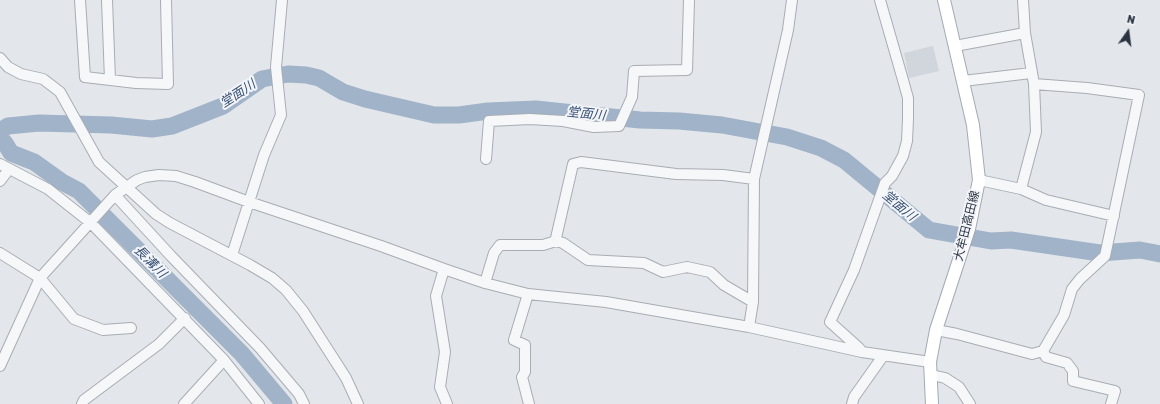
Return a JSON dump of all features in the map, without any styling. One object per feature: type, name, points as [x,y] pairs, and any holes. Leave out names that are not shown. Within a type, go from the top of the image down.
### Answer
[{"type":"main road","name":"大牟田高田線","points":[[932,404],[932,375],[930,362],[936,330],[969,229],[978,180],[973,125],[944,0]]},
{"type":"street","points":[[80,0],[85,76],[136,83],[168,84],[166,0]]},
{"type":"street","points":[[107,0],[110,80]]},
{"type":"street","points":[[232,255],[264,155],[281,115],[276,70],[282,0]]},
{"type":"street","points":[[486,158],[489,121],[530,119],[563,121],[594,127],[620,126],[632,97],[634,70],[686,70],[689,0]]},
{"type":"street","points":[[749,327],[753,302],[754,180],[788,30],[792,0]]},
{"type":"street","points":[[862,352],[830,322],[854,270],[885,183],[892,176],[903,156],[907,141],[908,98],[880,0]]},
{"type":"street","points":[[1021,189],[1036,132],[1034,84],[1025,33],[1023,0]]},
{"type":"street","points":[[955,46],[1025,33]]},
{"type":"street","points":[[0,58],[8,67],[22,74],[43,79],[51,83],[60,92],[67,108],[100,162],[129,187],[156,214],[272,278],[286,290],[303,311],[336,362],[349,383],[358,404]]},
{"type":"street","points":[[963,81],[1031,73]]},
{"type":"street","points":[[936,330],[957,334],[1032,354],[1043,351],[1064,315],[1072,289],[1080,278],[1106,251],[1139,95],[1087,88],[1034,84]]},
{"type":"street","points":[[556,238],[573,164],[581,162],[676,174],[723,175],[754,180]]},
{"type":"street","points":[[0,181],[5,166],[48,189],[90,223],[185,318],[224,360],[259,404]]},
{"type":"street","points":[[0,366],[40,278],[115,196],[145,177],[159,175],[176,176],[249,202],[374,243],[485,283],[528,294],[606,302],[749,327],[883,356],[930,362]]},
{"type":"street","points":[[978,180],[1021,189],[1046,200],[1114,216]]},
{"type":"street","points":[[115,196],[170,256],[260,348],[299,394],[304,404]]},
{"type":"street","points":[[485,283],[494,253],[500,245],[543,245],[556,241],[563,243],[588,260],[644,263],[663,272],[687,267],[710,272],[724,285],[753,302]]},
{"type":"street","points":[[0,253],[40,278],[74,319],[103,330],[130,328]]},
{"type":"street","points":[[444,269],[436,296],[445,352],[440,387],[447,404]]},
{"type":"street","points":[[528,294],[514,340],[525,345],[525,372],[522,377],[529,404]]},
{"type":"street","points":[[82,404],[84,400],[160,344],[185,318]]},
{"type":"street","points":[[1043,351],[1046,357],[1067,362],[1073,371],[1074,381],[1115,392],[1111,404]]},
{"type":"street","points":[[852,404],[854,397],[883,356]]},
{"type":"street","points":[[184,404],[224,360]]},
{"type":"street","points":[[932,375],[945,378],[959,387],[970,404]]},
{"type":"shaded area","points":[[933,46],[939,71],[909,78],[904,53]]},
{"type":"water","points":[[0,133],[19,153],[15,162],[4,155],[3,145],[0,144]]},
{"type":"waterway","name":"堂面川","points":[[0,131],[8,126],[39,123],[111,125],[152,129],[172,126],[223,106],[262,79],[288,74],[306,75],[319,78],[343,92],[365,99],[434,115],[459,115],[488,111],[536,109],[640,120],[679,121],[722,125],[787,137],[821,148],[844,160],[929,230],[991,241],[1011,240],[1100,253],[1140,250],[1160,254]]},
{"type":"waterway","name":"長溝川","points":[[1,141],[5,143],[11,153],[34,162],[62,182],[79,191],[242,354],[284,404]]}]
